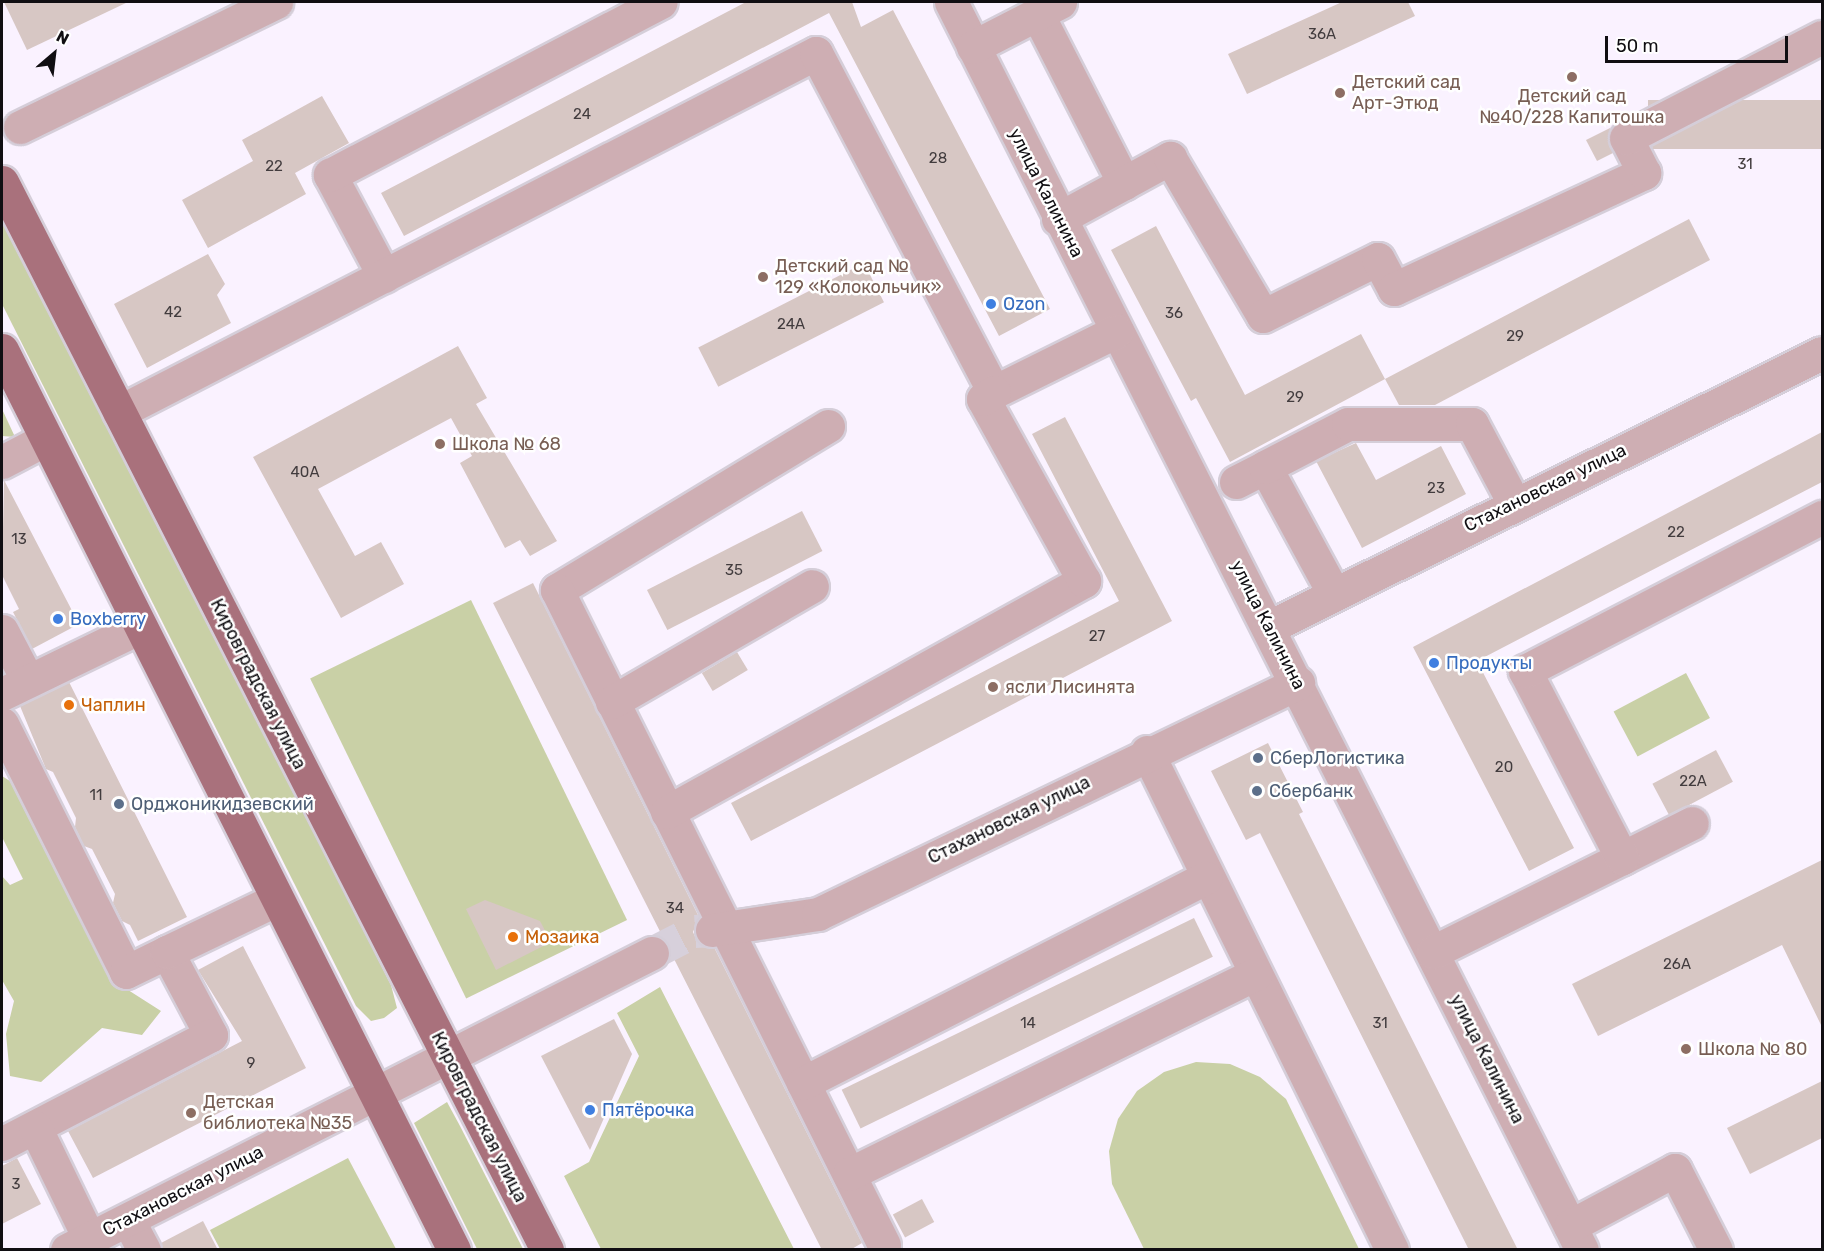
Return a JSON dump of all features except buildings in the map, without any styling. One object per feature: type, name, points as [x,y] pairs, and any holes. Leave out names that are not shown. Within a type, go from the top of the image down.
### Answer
[{"type":"main road","name":"Кировградская улица","points":[[2,182],[547,1250]]},
{"type":"main road","points":[[2,350],[138,628],[454,1250]]},
{"type":"street","points":[[20,127],[276,2]]},
{"type":"street","points":[[384,276],[330,175],[661,2]]},
{"type":"street","name":"улица Калинина","points":[[951,2],[1058,219],[1298,683],[1576,1238]]},
{"type":"street","points":[[973,47],[1049,8],[1124,183]]},
{"type":"street","points":[[1058,219],[1170,158],[1263,316],[1378,259],[1394,289],[1644,173],[1626,138],[1822,37]]},
{"type":"street","points":[[119,412],[816,53],[994,392]]},
{"type":"street","points":[[667,812],[1084,581],[982,399],[1117,330]]},
{"type":"street","name":"Стахановская улица","points":[[1269,627],[1333,592],[1822,353]]},
{"type":"street","points":[[1236,482],[1348,424],[1472,424],[1514,503]]},
{"type":"street","points":[[828,426],[756,459],[556,590],[667,812],[719,929],[803,1083],[884,1245]]},
{"type":"street","points":[[2,462],[46,440]]},
{"type":"street","points":[[1265,467],[1333,592]]},
{"type":"street","points":[[1622,858],[1525,671],[1822,517]]},
{"type":"street","points":[[612,702],[812,586]]},
{"type":"street","points":[[2,631],[15,687],[138,628]]},
{"type":"street","name":"Стахановская улица","points":[[719,929],[818,914],[1147,752],[1298,683]]},
{"type":"street","points":[[2,724],[126,972],[275,900]]},
{"type":"street","points":[[1147,752],[1206,878],[1257,974],[1392,1250]]},
{"type":"street","points":[[1433,952],[1692,823]]},
{"type":"street","points":[[803,1083],[1206,878]]},
{"type":"street","points":[[2,1144],[211,1035],[167,952]]},
{"type":"street","name":"Стахановская улица","points":[[78,1244],[652,953]]},
{"type":"street","points":[[849,1174],[1257,974]]},
{"type":"street","points":[[35,1127],[78,1244]]},
{"type":"street","points":[[1576,1238],[1676,1170],[1716,1250]]},
{"type":"street","points":[[128,1220],[144,1250]]},
{"type":"green space","points":[[2,213],[391,985],[397,1008],[384,1018],[371,1021],[356,1006],[2,304]]},
{"type":"green space","points":[[2,409],[15,437],[2,436]]},
{"type":"green space","points":[[471,600],[627,920],[466,998],[310,678]]},
{"type":"green space","points":[[1686,673],[1710,718],[1638,757],[1614,711]]},
{"type":"green space","points":[[2,776],[13,783],[114,981],[161,1011],[142,1035],[102,1028],[41,1082],[10,1076],[6,1034],[14,1001],[2,980],[2,876],[10,885],[23,879],[2,837]]},
{"type":"green space","points":[[660,987],[794,1249],[601,1249],[564,1176],[589,1162],[639,1056],[617,1013]]},
{"type":"green space","points":[[1196,1062],[1230,1064],[1260,1077],[1286,1099],[1359,1249],[1144,1249],[1112,1184],[1109,1151],[1118,1119],[1137,1091],[1164,1072]]},
{"type":"green space","points":[[447,1102],[523,1249],[477,1249],[414,1123]]},
{"type":"green space","points":[[348,1158],[396,1249],[220,1249],[210,1230]]},
{"type":"tunnel","points":[[652,953],[695,931],[712,930]]},
{"type":"place","name":"Детский сад №40/228 Капитошка","points":[[1572,77]]},
{"type":"place","name":"Детский сад Арт-Этюд","points":[[1340,93]]},
{"type":"place","name":"Детский сад № 129 «Колокольчик»","points":[[763,277]]},
{"type":"place","name":"Ozon","points":[[991,304]]},
{"type":"place","name":"Школа № 68","points":[[440,444]]},
{"type":"place","name":"Boxberry","points":[[58,619]]},
{"type":"place","name":"Продукты","points":[[1434,663]]},
{"type":"place","name":"ясли Лисинята","points":[[993,687]]},
{"type":"place","name":"Чаплин","points":[[69,705]]},
{"type":"place","name":"СберЛогистика","points":[[1258,758]]},
{"type":"place","name":"Сбербанк","points":[[1257,791]]},
{"type":"place","name":"Орджоникидзевский","points":[[119,804]]},
{"type":"place","name":"Мозаика","points":[[513,937]]},
{"type":"place","name":"Школа № 80","points":[[1686,1049]]},
{"type":"place","name":"Пятёрочка","points":[[590,1110]]},
{"type":"place","name":"Детская библиотека №35","points":[[191,1113]]}]
